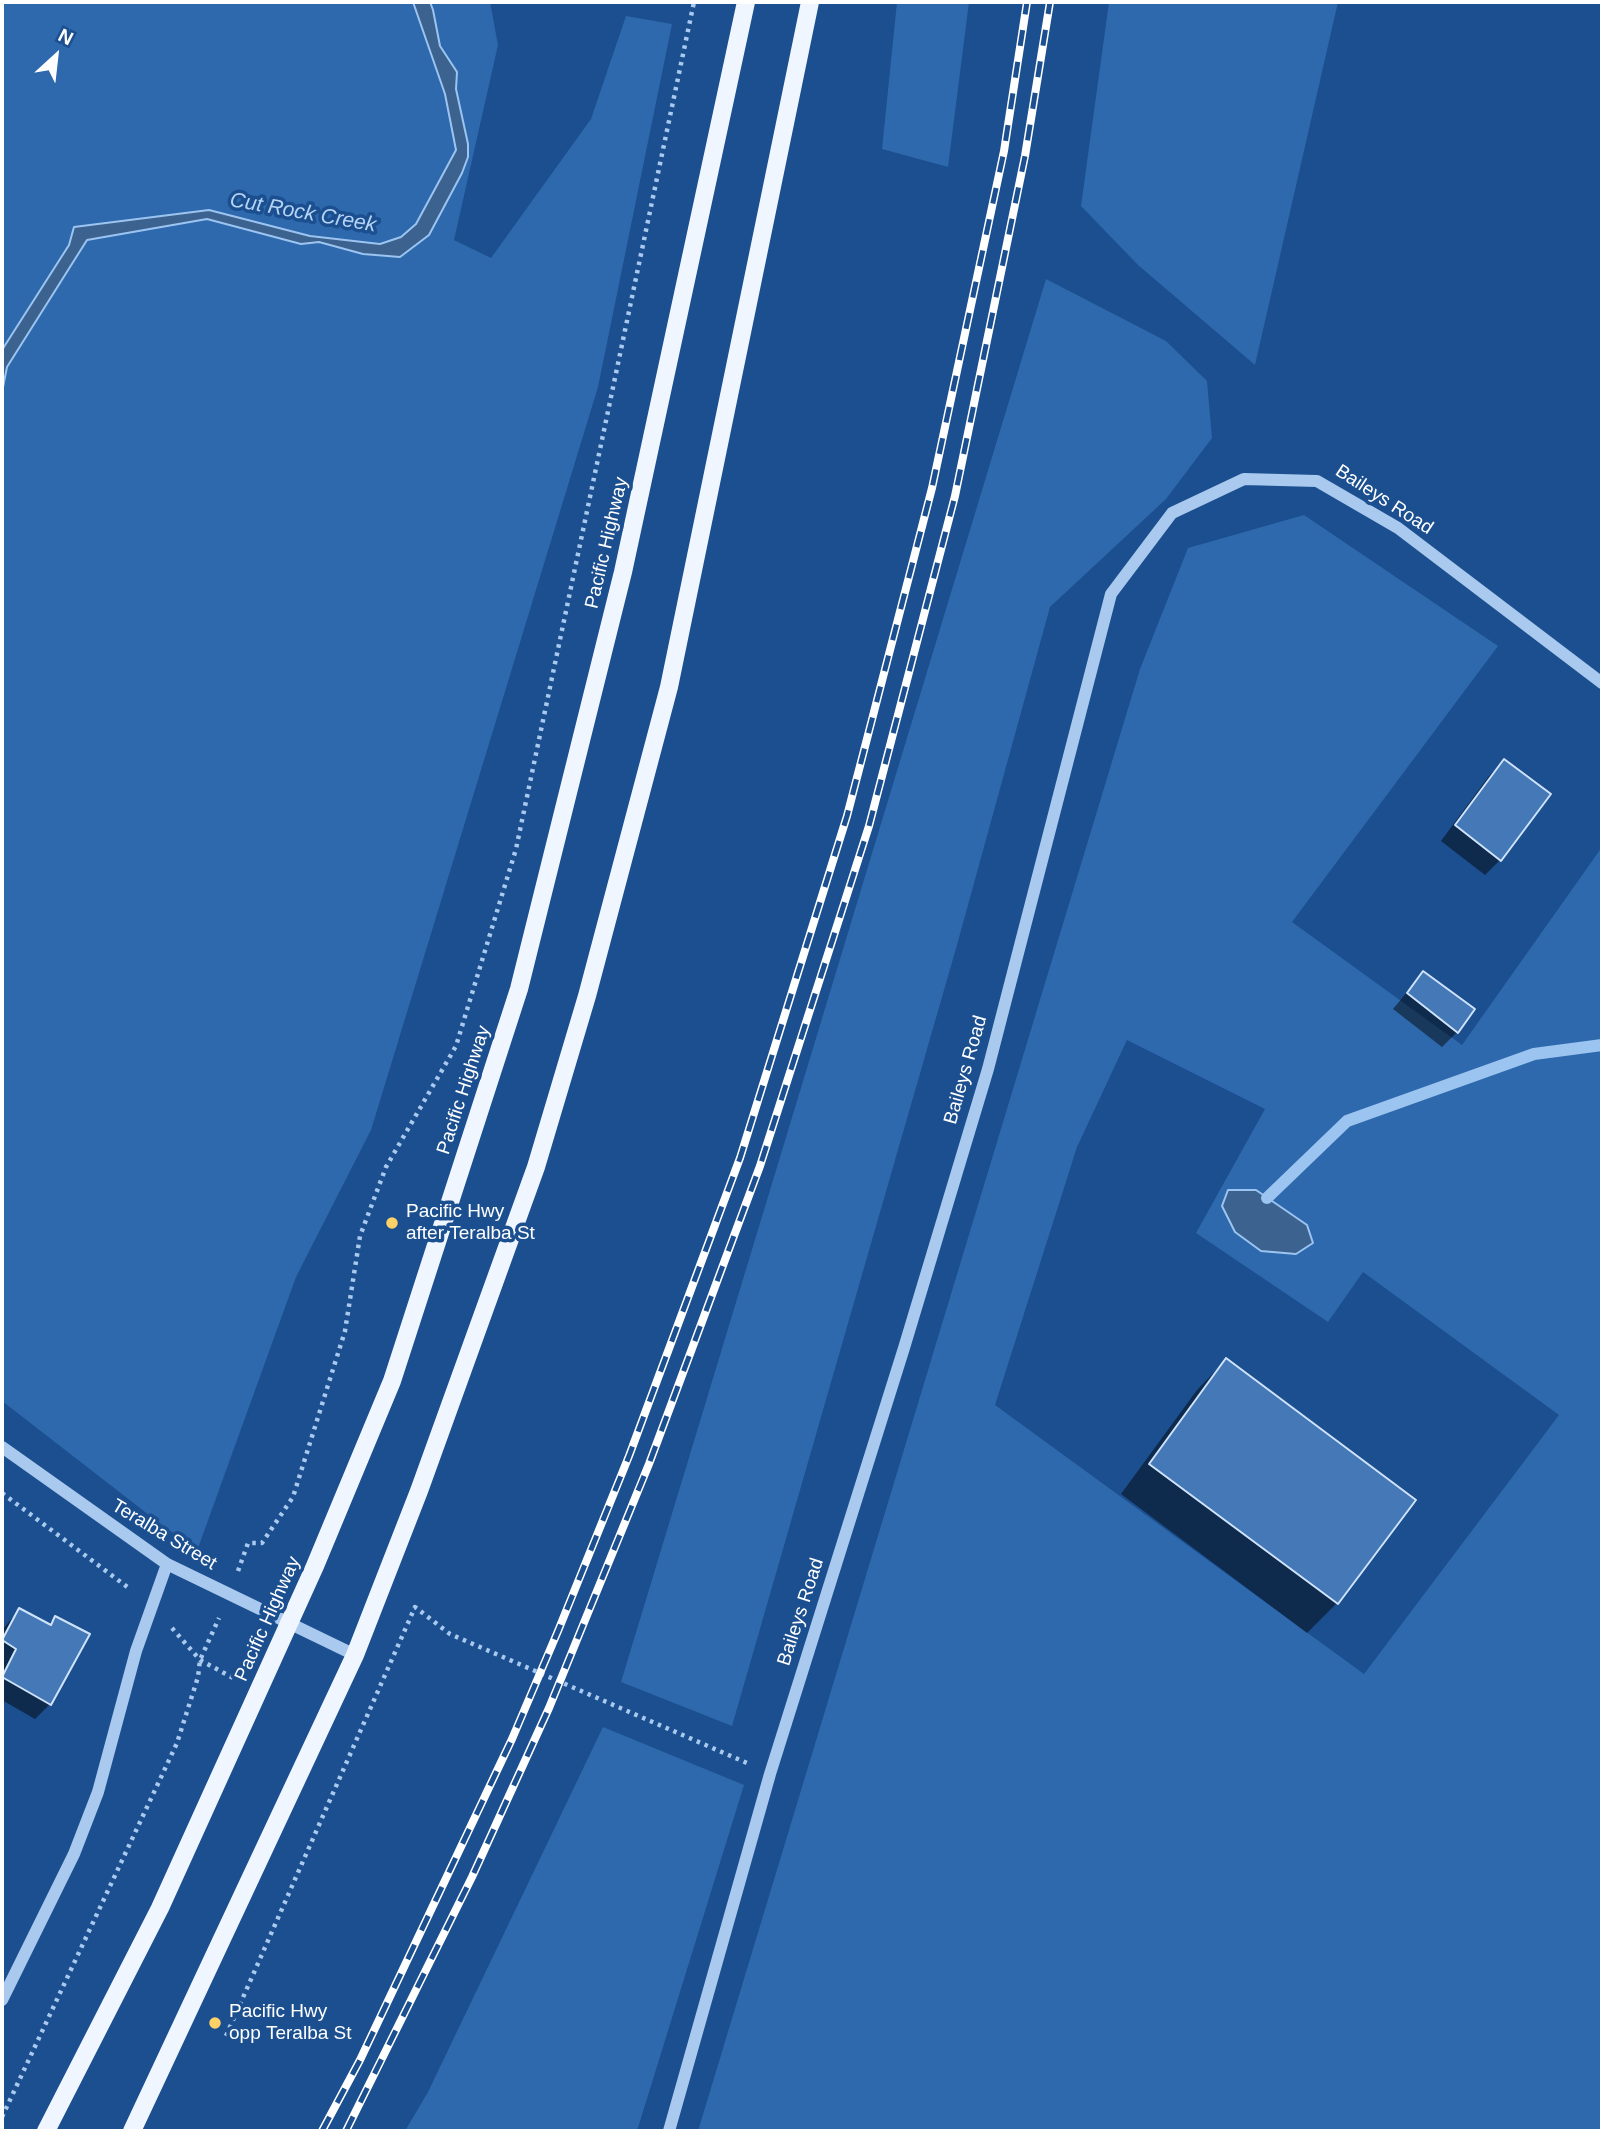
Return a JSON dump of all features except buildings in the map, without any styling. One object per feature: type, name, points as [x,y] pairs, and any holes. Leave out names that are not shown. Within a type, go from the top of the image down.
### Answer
[{"type":"main road","name":"Pacific Highway","points":[[46,2131],[160,1908],[290,1621],[392,1381],[519,989],[624,572],[746,2]]},
{"type":"main road","points":[[132,2131],[355,1655],[419,1491],[536,1167],[597,958],[670,687],[810,2]]},
{"type":"street","name":"Baileys Road","points":[[669,2131],[770,1774],[904,1348],[988,1069],[1111,594],[1172,513],[1244,479],[1318,481],[1398,528],[1602,683]]},
{"type":"street","name":"Teralba Street","points":[[2,1447],[167,1564],[290,1621],[355,1655]]},
{"type":"street","points":[[2,2000],[74,1854],[98,1792],[152,1606],[167,1564]]},
{"type":"path","points":[[248,1543],[262,1543],[293,1497],[345,1331],[360,1236],[386,1167],[456,1046],[516,849],[694,2]]},
{"type":"path","points":[[2,1493],[152,1606],[200,1660],[215,1671]]},
{"type":"path","points":[[226,2036],[415,1607],[450,1634],[770,1774]]},
{"type":"path","points":[[2,2117],[177,1743],[198,1677],[200,1660]]},
{"type":"path","points":[[352,1729],[360,1733]]},
{"type":"shaded area","points":[[2,2],[490,2],[498,45],[454,240],[491,258],[591,119],[626,16],[672,24],[598,387],[371,1130],[296,1277],[198,1548],[167,1529],[2,1401]]},
{"type":"shaded area","points":[[413,2],[430,2],[440,46],[457,72],[456,89],[468,144],[468,157],[462,173],[429,235],[400,257],[363,254],[319,242],[301,244],[207,219],[87,240],[7,367],[2,392],[2,350],[69,245],[74,227],[209,210],[310,236],[380,244],[401,237],[416,224],[456,150],[445,94]]},
{"type":"shaded area","points":[[897,2],[969,2],[948,167],[882,149]]},
{"type":"shaded area","points":[[1109,2],[1338,2],[1255,365],[1138,265],[1081,206]]},
{"type":"shaded area","points":[[1046,279],[1166,341],[1207,381],[1212,438],[1166,499],[1050,607],[957,945],[732,1726],[621,1682]]},
{"type":"shaded area","points":[[1304,515],[1498,646],[1292,922],[1462,1045],[1602,847],[1602,2131],[698,2131],[1140,669],[1188,548]],"holes":[[[1127,1040],[1265,1109],[1196,1233],[1328,1322],[1363,1272],[1559,1415],[1364,1674],[995,1405],[1077,1147]]]},
{"type":"shaded area","points":[[1228,1190],[1256,1190],[1307,1225],[1313,1243],[1296,1254],[1261,1251],[1235,1232],[1222,1206]]},
{"type":"shaded area","points":[[603,1727],[744,1785],[637,2131],[405,2131],[428,2092]]},
{"type":"waterway","points":[[1267,1198],[1347,1121],[1534,1054],[1602,1045]]},
{"type":"railway","points":[[322,2131],[360,2060],[512,1739],[629,1456],[740,1158],[847,816],[932,488],[1004,151],[1027,2]]},
{"type":"railway","points":[[346,2131],[472,1877],[549,1708],[649,1464],[760,1166],[869,826],[955,496],[1025,156],[1050,2]]},
{"type":"place","name":"Pacific Hwy after Teralba St","points":[[392,1223]]},
{"type":"place","name":"Pacific Hwy opp Teralba St","points":[[215,2023]]},
{"type":"water label","name":"Cut Rock Creek","points":[[303,213]]}]
